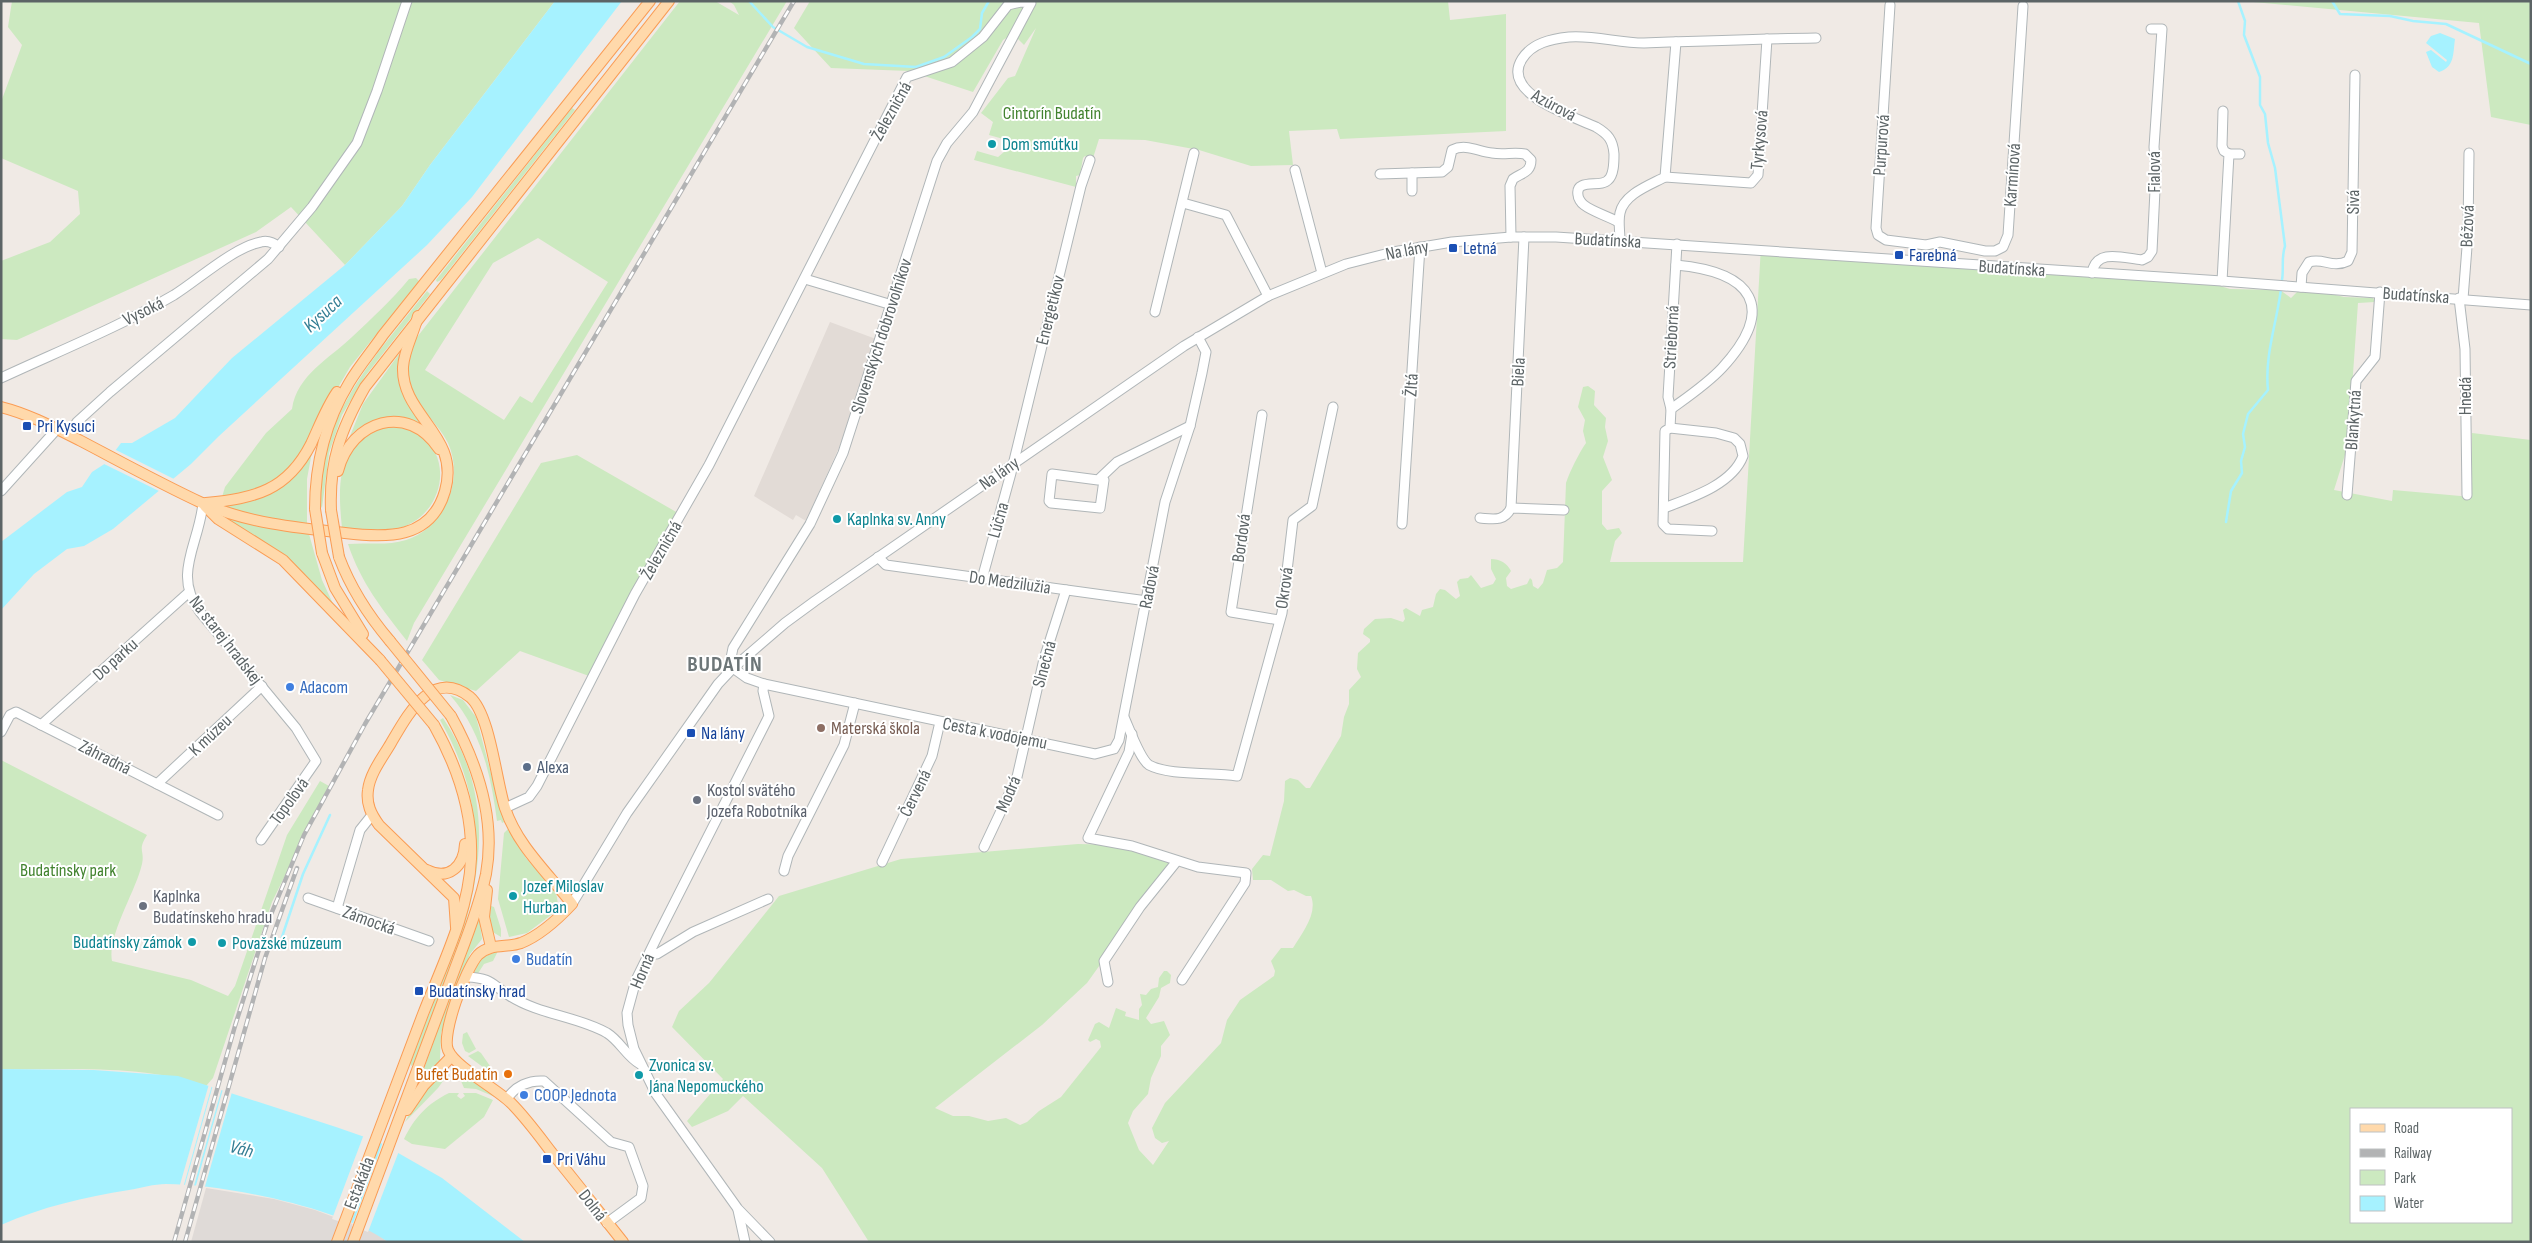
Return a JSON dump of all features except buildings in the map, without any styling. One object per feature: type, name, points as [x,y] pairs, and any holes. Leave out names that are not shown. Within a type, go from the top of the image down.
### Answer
[{"type":"main road","points":[[380,660],[342,603],[328,573],[322,554],[315,509],[316,477],[322,445],[349,382],[383,336],[428,282],[650,1]]},
{"type":"main road","points":[[395,1130],[476,910],[486,865],[488,831],[482,791],[471,754],[451,716],[390,641],[350,585],[339,557],[331,510],[335,453],[347,419],[373,374],[669,1]]},
{"type":"main road","points":[[1,407],[57,429],[203,503],[244,518],[268,523],[368,536],[402,534],[424,523],[439,505],[446,484],[444,457],[437,436],[414,406],[405,386],[403,366],[418,316]]},
{"type":"main road","points":[[203,503],[247,498],[272,489],[287,477],[303,458],[336,393],[349,382]]},
{"type":"main road","points":[[331,498],[345,450],[357,435],[374,426],[393,423],[412,426],[428,436],[444,457]]},
{"type":"main road","points":[[203,503],[218,519],[283,560],[380,660],[434,725],[458,775],[468,816],[471,844],[470,871],[456,926]]},
{"type":"main road","points":[[456,926],[456,901],[382,829],[372,815],[368,804],[368,791],[384,756],[415,705],[432,691],[443,688],[465,693],[481,712],[505,808],[527,849],[572,904]]},
{"type":"main road","points":[[424,868],[441,874],[452,872],[458,868],[464,857],[468,816]]},
{"type":"main road","points":[[395,1130],[424,1085],[451,1057],[446,1037],[466,977],[478,955],[491,947],[484,917],[489,874],[486,865]]},
{"type":"main road","name":"Na lány","points":[[491,947],[513,945],[529,939],[548,926],[572,904]]},
{"type":"main road","name":"Estakáda","points":[[337,1242],[456,926]]},
{"type":"main road","name":"Dolná","points":[[451,1057],[507,1099],[528,1122],[623,1242]]},
{"type":"main road","name":"Estakáda","points":[[353,1242],[395,1130]]},
{"type":"street","points":[[69,435],[77,422],[103,398],[238,286],[279,247],[322,194],[349,157],[360,136],[407,1]]},
{"type":"street","name":"Železničná","points":[[505,808],[529,797],[537,786],[635,594],[710,466],[907,77],[952,62],[983,37],[1008,5],[1021,2],[1031,3]]},
{"type":"street","name":"Slovenských dobrovoľníkov","points":[[733,668],[730,658],[733,648],[810,524],[843,452],[892,305],[936,161],[947,143],[973,112],[1031,3]]},
{"type":"street","name":"Purpurová","points":[[1890,4],[1876,228],[1878,236],[1886,240],[1915,242],[1926,245]]},
{"type":"street","name":"Karmínová","points":[[1926,245],[1940,242],[1985,251],[1995,251],[2003,247],[2008,235],[2023,6]]},
{"type":"street","name":"Fialová","points":[[2092,273],[2094,263],[2097,259],[2104,256],[2142,260],[2148,257],[2152,251],[2156,170],[2154,147],[2162,29],[2151,29]]},
{"type":"street","name":"Azúrová","points":[[1618,222],[1584,205],[1578,194],[1578,189],[1583,185],[1605,183],[1612,176],[1614,161],[1613,144],[1610,138],[1596,127],[1528,93],[1519,80],[1520,63],[1524,55],[1538,44],[1571,37],[1624,43],[1676,42]]},
{"type":"street","points":[[1620,241],[1618,222],[1623,203],[1629,197],[1666,177],[1676,42],[1816,38]]},
{"type":"street","name":"Tyrkysová","points":[[1666,177],[1751,182],[1756,180],[1758,175],[1767,39]]},
{"type":"street","name":"Sivá","points":[[2301,287],[2302,273],[2309,262],[2319,261],[2340,265],[2348,261],[2352,252],[2355,74]]},
{"type":"street","points":[[2223,111],[2222,146],[2224,151],[2229,154],[2240,154]]},
{"type":"street","points":[[1380,174],[1438,173],[1446,170],[1450,154],[1456,148],[1471,148],[1493,154],[1525,154],[1531,160],[1530,167],[1524,174],[1513,179],[1510,186],[1511,237]]},
{"type":"street","points":[[1155,312],[1194,153]]},
{"type":"street","name":"Béžová","points":[[2464,299],[2468,234],[2469,153]]},
{"type":"street","points":[[2222,281],[2229,154]]},
{"type":"street","name":"Energetikov","points":[[1014,462],[1081,186],[1090,160]]},
{"type":"street","points":[[1295,170],[1322,273]]},
{"type":"street","points":[[1412,173],[1412,191]]},
{"type":"street","points":[[1183,203],[1226,215],[1268,296]]},
{"type":"street","name":"Budatínska","points":[[1524,237],[1677,244],[2380,292],[2531,305]]},
{"type":"street","name":"Na lány","points":[[572,904],[627,813],[718,684],[733,668],[785,622],[1014,462],[1198,337],[1268,296],[1322,273],[1374,257],[1420,247],[1524,237]]},
{"type":"street","name":"Biela","points":[[1511,508],[1524,237]]},
{"type":"street","name":"Vysoká","points":[[1,378],[153,307],[233,255],[252,246],[269,241],[279,247]]},
{"type":"street","name":"Strieborná","points":[[1677,244],[1668,397],[1671,409],[1670,428],[1665,431],[1662,495],[1664,508],[1663,524],[1668,529],[1712,532]]},
{"type":"street","points":[[1925,262],[1926,245]]},
{"type":"street","name":"Žltá","points":[[1402,524],[1420,247]]},
{"type":"street","points":[[1671,409],[1722,368],[1748,331],[1751,312],[1749,295],[1736,282],[1712,271],[1676,265]]},
{"type":"street","points":[[805,279],[892,305]]},
{"type":"street","name":"Blankytná","points":[[2347,495],[2356,381],[2375,357],[2380,292]]},
{"type":"street","name":"Hnedá","points":[[2464,299],[2467,495]]},
{"type":"street","name":"Radová","points":[[1114,749],[1119,740],[1124,717],[1165,502],[1190,426],[1206,352],[1198,337]]},
{"type":"street","name":"Okrová","points":[[1132,734],[1142,757],[1149,765],[1191,774],[1218,773],[1237,776],[1282,613],[1293,520],[1312,506],[1333,407]]},
{"type":"street","name":"Bordová","points":[[1262,415],[1250,491],[1245,508],[1231,612],[1279,620]]},
{"type":"street","points":[[1098,480],[1117,462],[1190,426]]},
{"type":"street","points":[[1664,508],[1715,485],[1736,468],[1743,456],[1740,444],[1725,435],[1670,428]]},
{"type":"street","points":[[1,492],[57,429]]},
{"type":"street","name":"Lúčna","points":[[982,578],[1014,462]]},
{"type":"street","points":[[1052,474],[1098,480],[1104,480],[1100,508],[1051,503],[1049,501],[1052,474]]},
{"type":"street","name":"Na starej hradskej","points":[[203,503],[201,525],[187,571],[188,593],[200,612],[296,728],[316,762]]},
{"type":"street","points":[[1480,518],[1501,519],[1508,514],[1511,508],[1564,510]]},
{"type":"street","name":"Do Medzilužia","points":[[878,557],[886,565],[1147,601]]},
{"type":"street","name":"Slnečná","points":[[1026,739],[1044,659],[1066,590]]},
{"type":"street","name":"Do parku","points":[[41,725],[188,593]]},
{"type":"street","name":"Cesta k vodojemu","points":[[733,668],[747,678],[764,684],[940,722],[1095,754],[1114,749]]},
{"type":"street","name":"Horná","points":[[764,684],[763,691],[769,716],[636,980],[628,1013],[630,1037],[640,1065],[656,1094],[738,1209],[770,1242]]},
{"type":"street","name":"K múzeu","points":[[157,784],[262,686]]},
{"type":"street","points":[[784,871],[788,856],[844,744],[855,703]]},
{"type":"street","name":"Záhradná","points":[[1,732],[10,715],[16,712],[218,815]]},
{"type":"street","points":[[1124,717],[1132,734],[1128,752],[1088,838],[1132,846],[1176,862],[1198,867],[1246,873],[1245,883],[1182,980]]},
{"type":"street","name":"Červená","points":[[882,862],[932,756],[940,722]]},
{"type":"street","name":"Modrá","points":[[984,847],[1017,777],[1026,739]]},
{"type":"street","name":"Topoľová","points":[[261,840],[316,762]]},
{"type":"street","points":[[337,908],[360,830],[372,815]]},
{"type":"street","points":[[1108,982],[1104,961],[1146,899],[1176,862]]},
{"type":"street","name":"Zámocká","points":[[308,898],[429,941]]},
{"type":"street","points":[[650,953],[657,954],[693,932],[768,899]]},
{"type":"street","points":[[466,977],[488,980],[511,997],[607,1033],[633,1061],[640,1065]]},
{"type":"street","points":[[507,1099],[519,1086],[537,1080],[544,1081],[573,1105],[611,1142],[629,1147],[643,1186],[641,1198],[607,1223]]},
{"type":"street","points":[[738,1209],[745,1242]]},
{"type":"shaded area","points":[[830,322],[876,339],[841,443],[806,521],[796,515],[793,520],[754,496]]},
{"type":"shaded area","points":[[206,1188],[274,1199],[315,1210],[374,1232],[388,1242],[191,1242]]},
{"type":"green space","points":[[12,1],[555,1],[430,165],[402,206],[345,265],[291,207],[256,232],[17,340],[1,339],[1,261],[50,242],[80,214],[78,191],[1,158],[1,102],[22,45],[8,27]]},
{"type":"green space","points":[[680,1],[715,1],[739,15],[734,5],[729,1],[787,1],[414,623],[407,641],[381,607],[366,583],[348,544],[385,543],[406,540],[419,534],[431,525],[448,501],[454,472],[453,457],[448,443],[412,391],[409,382],[408,361],[414,341]],"holes":[[[538,238],[608,282],[532,403],[520,396],[504,420],[425,370],[493,263]]]},
{"type":"green space","name":"Cintorín Budatín","points":[[810,1],[1448,1],[1450,20],[1506,14],[1506,131],[1340,139],[1337,129],[1289,131],[1293,165],[1251,166],[1199,150],[1145,140],[1099,139],[1093,158],[1085,156],[1083,158],[1080,175],[1076,176],[1076,187],[974,160],[977,151],[998,157],[1004,152],[1003,149],[1007,140],[989,135],[993,122],[981,113],[1008,78],[1015,76],[1036,28],[1024,45],[1013,34],[1003,40],[973,92],[909,71],[831,68],[794,28]]},
{"type":"green space","points":[[2243,1],[2531,1],[2531,125],[2491,117],[2479,23]]},
{"type":"green space","points":[[572,108],[575,110],[441,280],[437,282],[436,280]]},
{"type":"green space","points":[[1761,246],[2184,275],[2230,289],[2280,290],[2291,298],[2298,291],[2315,290],[2344,297],[2373,298],[2375,302],[2358,303],[2348,445],[2334,490],[2392,501],[2393,490],[2472,497],[2472,433],[2531,440],[2531,1242],[869,1242],[822,1168],[743,1096],[728,1111],[692,1127],[687,1121],[723,1079],[672,1027],[679,1011],[709,983],[779,896],[901,859],[1078,844],[1124,845],[1183,860],[1127,927],[1087,983],[1042,1025],[935,1108],[953,1116],[969,1116],[988,1121],[1006,1118],[1020,1125],[1027,1122],[1039,1111],[1061,1097],[1101,1047],[1100,1041],[1096,1039],[1090,1042],[1088,1040],[1095,1024],[1099,1022],[1109,1028],[1116,1008],[1126,1012],[1125,1016],[1139,1020],[1139,1009],[1142,1005],[1140,994],[1146,995],[1151,989],[1158,987],[1159,978],[1164,971],[1167,971],[1171,975],[1170,983],[1161,988],[1159,997],[1146,1018],[1151,1024],[1164,1021],[1170,1035],[1161,1046],[1161,1056],[1151,1078],[1148,1094],[1133,1111],[1128,1123],[1139,1150],[1153,1165],[1169,1141],[1162,1143],[1155,1138],[1152,1128],[1165,1103],[1221,1043],[1227,1020],[1240,1000],[1274,976],[1275,971],[1271,961],[1281,948],[1293,948],[1311,916],[1313,903],[1311,896],[1306,896],[1294,890],[1288,891],[1271,880],[1253,880],[1252,869],[1263,855],[1270,856],[1284,801],[1285,781],[1290,778],[1298,780],[1306,788],[1310,788],[1341,736],[1344,717],[1349,704],[1349,690],[1361,677],[1357,669],[1358,653],[1370,642],[1370,639],[1363,634],[1364,629],[1375,619],[1391,618],[1403,622],[1405,619],[1403,610],[1406,608],[1420,616],[1422,610],[1433,607],[1436,594],[1440,589],[1445,590],[1456,599],[1460,596],[1457,582],[1471,575],[1481,588],[1493,584],[1496,579],[1491,569],[1491,559],[1503,562],[1511,571],[1506,578],[1507,586],[1511,589],[1527,584],[1530,578],[1533,586],[1538,589],[1543,583],[1547,570],[1557,568],[1563,562],[1566,483],[1586,443],[1583,431],[1585,420],[1578,407],[1583,387],[1588,386],[1595,391],[1594,405],[1606,418],[1605,427],[1608,441],[1603,457],[1612,480],[1602,491],[1602,524],[1607,530],[1619,528],[1622,533],[1615,541],[1610,562],[1743,562]]},
{"type":"green space","points":[[416,278],[419,281],[350,367],[294,463],[276,480],[254,492],[222,497],[225,487],[266,433],[292,409],[300,386],[307,377],[374,316],[409,279]]},
{"type":"green space","points":[[427,291],[430,294],[366,375],[342,415],[329,453],[322,508],[320,492],[325,454],[345,403],[375,357]]},
{"type":"green space","points":[[399,354],[400,382],[404,396],[411,409],[426,427],[395,421],[377,421],[359,428],[350,436],[363,404]]},
{"type":"green space","points":[[393,426],[419,434],[430,445],[437,457],[440,471],[439,485],[435,498],[427,510],[416,520],[403,527],[381,531],[342,528],[340,510],[341,477],[351,450],[361,439],[375,431]]},
{"type":"green space","points":[[312,452],[307,479],[307,523],[268,519],[222,506],[239,504],[264,496],[282,482]]},
{"type":"green space","points":[[577,455],[678,513],[589,676],[520,651],[476,691],[439,680],[422,660],[541,463]]},
{"type":"green space","points":[[220,515],[268,528],[309,534],[322,580],[335,608],[307,579]]},
{"type":"green space","points":[[450,695],[463,700],[476,717],[504,822],[502,823],[501,820],[497,821],[488,770],[477,738],[470,723]]},
{"type":"green space","points":[[443,718],[466,761],[477,804],[479,848],[473,891],[462,935],[414,1064],[411,1066],[410,1062],[445,975],[459,933],[470,893],[475,852],[473,810],[462,766],[440,720]]},
{"type":"green space","name":"Budatínsky park","points":[[1,760],[147,835],[142,844],[143,859],[139,875],[114,939],[112,961],[191,980],[228,996],[235,986],[287,835],[320,781],[329,786],[272,902],[213,1078],[206,1086],[182,1079],[131,1071],[1,1069]]},
{"type":"green space","points":[[508,829],[526,858],[556,892],[558,904],[555,912],[527,933],[509,937],[498,899],[504,833]]},
{"type":"green space","points":[[491,906],[494,907],[501,929],[501,937],[491,931],[487,916],[490,916]]},
{"type":"green space","points":[[479,916],[482,939],[470,954],[441,1033],[440,1060],[418,1085]]},
{"type":"green space","points":[[498,951],[493,961],[484,964],[477,975],[473,975],[481,958]]},
{"type":"green space","points":[[467,1032],[476,1049],[469,1053],[465,1051],[462,1043],[463,1034]]},
{"type":"green space","points":[[478,1051],[481,1053],[499,1079],[468,1056]]},
{"type":"green space","points":[[451,1070],[438,1088],[405,1122],[416,1102],[443,1071]]},
{"type":"green space","points":[[458,1074],[475,1081],[495,1097],[476,1089],[464,1088]]},
{"type":"green space","points":[[449,1093],[459,1093],[457,1096],[461,1099],[465,1096],[463,1093],[476,1093],[493,1100],[484,1117],[445,1149],[412,1144],[404,1139],[422,1112]]},
{"type":"water","name":"Kysuca","points":[[555,1],[622,1],[472,197],[427,245],[191,464],[113,529],[84,546],[67,549],[34,574],[1,610],[1,542],[67,492],[82,487],[92,472],[106,463],[121,443],[132,443],[175,418],[232,358],[345,265],[402,206],[430,165]]},
{"type":"water","points":[[2440,33],[2455,39],[2451,63],[2439,72],[2432,67],[2426,52],[2431,50],[2446,62],[2447,60],[2426,43],[2431,36]]},
{"type":"water","name":"Váh","points":[[1,1069],[94,1070],[178,1076],[336,1127],[379,1142],[442,1178],[525,1242],[388,1242],[342,1219],[281,1200],[219,1188],[166,1184],[80,1199],[32,1213],[1,1225]]},
{"type":"pier","points":[[114,449],[176,480],[161,492],[102,463]]},
{"type":"pier","points":[[209,1084],[212,1085],[183,1188],[179,1188]]},
{"type":"pier","points":[[213,1085],[222,1088],[193,1189],[184,1188]]},
{"type":"pier","points":[[223,1089],[232,1092],[204,1190],[195,1189]]},
{"type":"pier","points":[[364,1134],[381,1141],[350,1225],[332,1219]]},
{"type":"pier","points":[[383,1142],[399,1151],[368,1232],[352,1226]]},
{"type":"waterway","points":[[749,1],[773,27],[807,47],[864,64],[916,67],[944,57],[972,37],[980,29],[982,13],[989,1]]},
{"type":"waterway","points":[[2226,522],[2231,491],[2242,473],[2241,461],[2245,447],[2243,434],[2248,414],[2268,390],[2268,362],[2283,276],[2285,246],[2275,168],[2268,143],[2265,114],[2260,105],[2260,77],[2244,35],[2245,21],[2238,1]]},
{"type":"waterway","points":[[2332,1],[2340,14],[2390,16],[2413,21],[2446,24],[2531,64]]},
{"type":"waterway","points":[[281,940],[303,874],[330,815]]},
{"type":"railway","points":[[174,1242],[235,1026],[267,924],[304,835],[365,724],[794,1]]},
{"type":"railway","points":[[185,1242],[265,958],[297,868]]},
{"type":"place","name":"Dom smútku","points":[[992,144]]},
{"type":"place","name":"Letná","points":[[1453,248]]},
{"type":"place","name":"Farebná","points":[[1899,255]]},
{"type":"place","name":"Pri Kysuci","points":[[27,426]]},
{"type":"place","name":"Kaplnka sv. Anny","points":[[837,519]]},
{"type":"place","name":"Adacom","points":[[290,687]]},
{"type":"place","name":"Materská škola","points":[[821,728]]},
{"type":"place","name":"Na lány","points":[[691,733]]},
{"type":"place","name":"Alexa","points":[[527,767]]},
{"type":"place","name":"Kostol svätého Jozefa Robotníka","points":[[697,800]]},
{"type":"place","name":"Jozef Miloslav Hurban","points":[[513,896]]},
{"type":"place","name":"Kaplnka Budatínskeho hradu","points":[[143,906]]},
{"type":"place","name":"Budatínsky zámok","points":[[192,942]]},
{"type":"place","name":"Považské múzeum","points":[[222,943]]},
{"type":"place","name":"Budatín","points":[[516,959]]},
{"type":"place","name":"Budatínsky hrad","points":[[419,991]]},
{"type":"place","name":"Bufet Budatín","points":[[508,1074]]},
{"type":"place","name":"Zvonica sv. Jána Nepomuckého","points":[[639,1075]]},
{"type":"place","name":"COOP Jednota","points":[[524,1095]]},
{"type":"place","name":"Pri Váhu","points":[[547,1159]]},
{"type":"district","name":"BUDATÍN","points":[[725,663]]}]
